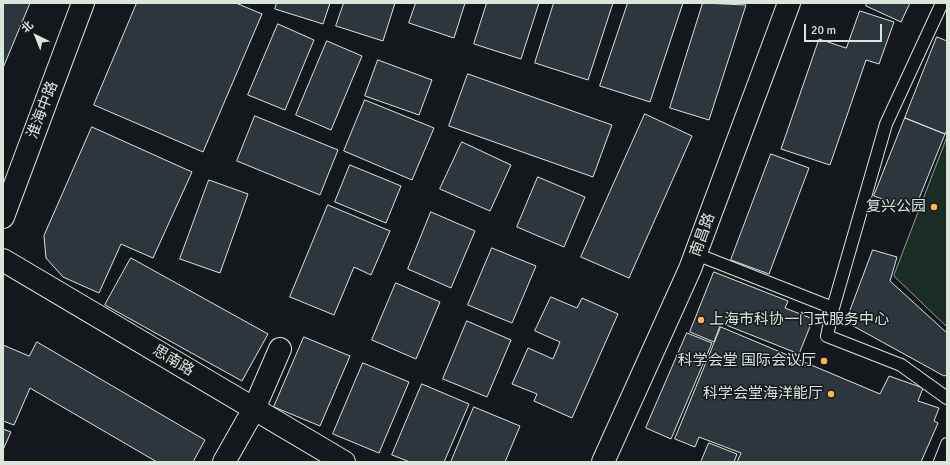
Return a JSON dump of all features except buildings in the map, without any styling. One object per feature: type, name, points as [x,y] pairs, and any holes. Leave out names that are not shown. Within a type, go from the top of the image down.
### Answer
[{"type":"street","name":"淮海中路","points":[[3,217],[83,3]]},
{"type":"street","name":"南昌路","points":[[603,462],[696,254],[789,3]]},
{"type":"street","name":"思南路","points":[[3,260],[344,462]]},
{"type":"street","points":[[224,462],[254,409],[280,349]]},
{"type":"lane","points":[[942,3],[886,124],[833,308],[827,336],[901,365],[947,398]]},
{"type":"lane","points":[[696,254],[833,308]]},
{"type":"lane","points":[[940,462],[947,444]]},
{"type":"green space","name":"复兴公园","points":[[947,137],[947,327],[894,276]]},
{"type":"place","name":"复兴公园","points":[[934,207]]},
{"type":"place","name":"上海市科协一门式服务中心","points":[[701,320]]},
{"type":"place","name":"科学会堂 国际会议厅","points":[[824,361]]},
{"type":"place","name":"科学会堂海洋能厅","points":[[831,394]]}]
